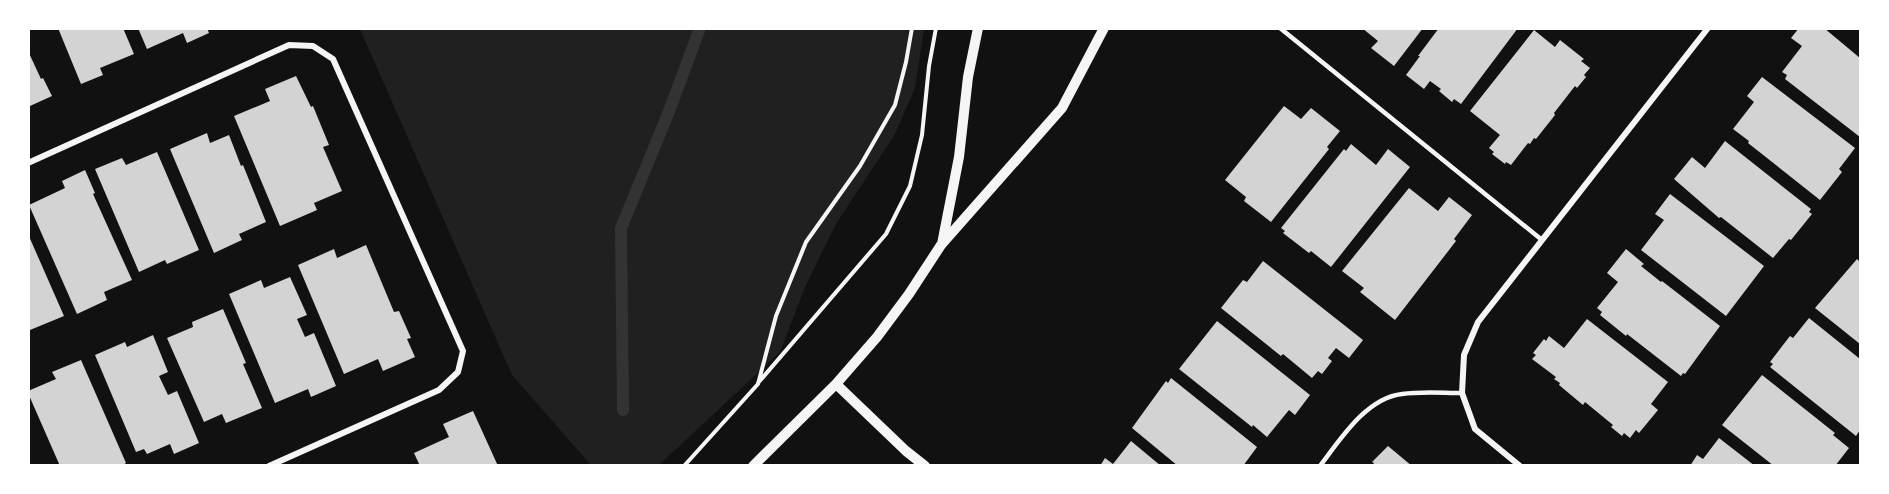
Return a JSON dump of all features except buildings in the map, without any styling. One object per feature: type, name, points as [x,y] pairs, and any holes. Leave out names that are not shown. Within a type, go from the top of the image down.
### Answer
[{"type":"street","points":[[941,245],[959,157],[968,77],[978,28]]},
{"type":"street","points":[[753,465],[836,384],[877,337],[941,245],[1062,108],[1104,28]]},
{"type":"street","points":[[1520,465],[1474,429],[1462,393],[1464,355],[1478,322],[1707,28]]},
{"type":"street","points":[[28,164],[288,45],[313,46],[333,59],[463,351],[458,372],[439,390],[269,465]]},
{"type":"street","points":[[836,384],[925,465]]},
{"type":"lane","points":[[1280,28],[1542,240]]},
{"type":"lane","points":[[1320,465],[1353,423],[1376,403],[1400,394],[1462,393]]},
{"type":"path","points":[[758,384],[776,316],[806,242],[860,166],[895,105],[912,28]]},
{"type":"path","points":[[684,465],[758,384],[886,234],[910,186],[922,135],[929,66],[936,28]]},
{"type":"shaded area","points":[[360,29],[924,29],[915,88],[895,134],[836,224],[805,287],[780,352],[658,466],[591,465],[512,375]]},
{"type":"waterway","points":[[623,410],[621,228],[668,114],[700,28]]}]
